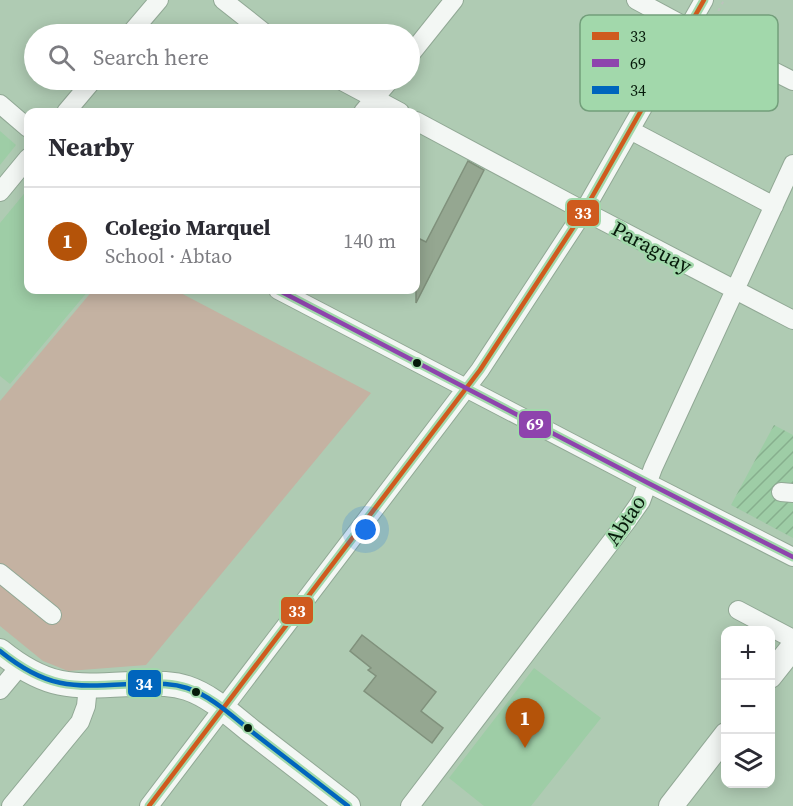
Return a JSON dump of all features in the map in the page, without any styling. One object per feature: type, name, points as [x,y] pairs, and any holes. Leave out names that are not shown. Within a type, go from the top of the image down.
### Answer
[{"type":"main road","points":[[775,671],[793,647]]},
{"type":"main road","points":[[0,651],[37,676],[69,685],[155,683],[176,685],[199,693],[348,806]]},
{"type":"main road","points":[[671,806],[721,741]]},
{"type":"street","points":[[139,24],[159,0]]},
{"type":"street","points":[[223,0],[253,24]]},
{"type":"street","points":[[420,42],[454,0]]},
{"type":"street","points":[[636,0],[664,15]]},
{"type":"street","points":[[695,15],[704,0]]},
{"type":"street","points":[[778,73],[793,81]]},
{"type":"street","points":[[69,108],[85,90]]},
{"type":"street","points":[[351,90],[369,106],[382,90]]},
{"type":"street","points":[[0,104],[24,125]]},
{"type":"street","points":[[149,806],[480,370],[584,211],[641,111]]},
{"type":"street","name":"Paraguay","points":[[420,123],[793,320]]},
{"type":"street","points":[[630,130],[774,206]]},
{"type":"street","points":[[0,192],[24,163]]},
{"type":"street","name":"Abtao","points":[[410,806],[641,501],[793,164]]},
{"type":"street","points":[[286,294],[793,557]]},
{"type":"street","points":[[0,573],[52,615]]},
{"type":"street","points":[[738,610],[793,639]]},
{"type":"street","points":[[0,690],[20,666]]},
{"type":"street","points":[[11,806],[80,722],[86,706],[88,686]]},
{"type":"shaded area","points":[[0,131],[16,145],[0,165]]},
{"type":"shaded area","points":[[24,194],[24,294],[86,294],[10,384],[0,376],[0,223]]},
{"type":"shaded area","points":[[90,294],[183,294],[371,393],[146,665],[68,671],[43,661],[0,626],[0,401]]},
{"type":"shaded area","points":[[774,425],[793,435],[793,538],[731,505]]},
{"type":"shaded area","points":[[534,668],[601,718],[531,806],[484,806],[449,778]]},
{"type":"building","points":[[468,161],[484,170],[416,303],[416,294],[420,294],[420,239],[426,242]]},
{"type":"building","points":[[362,635],[436,692],[421,711],[443,728],[432,743],[364,691],[376,676],[368,670],[371,668],[350,651]]},
{"type":"transit line","name":"33","points":[[695,15],[704,0]]},
{"type":"transit line","name":"33","points":[[149,806],[480,370],[584,211],[641,111]]},
{"type":"transit line","name":"69","points":[[286,294],[793,557]]},
{"type":"transit line","name":"34","points":[[0,651],[33,673],[62,683],[94,686],[167,684],[196,691],[348,806]]},
{"type":"place","name":"Colegio Marquel","points":[[525,748]]}]
